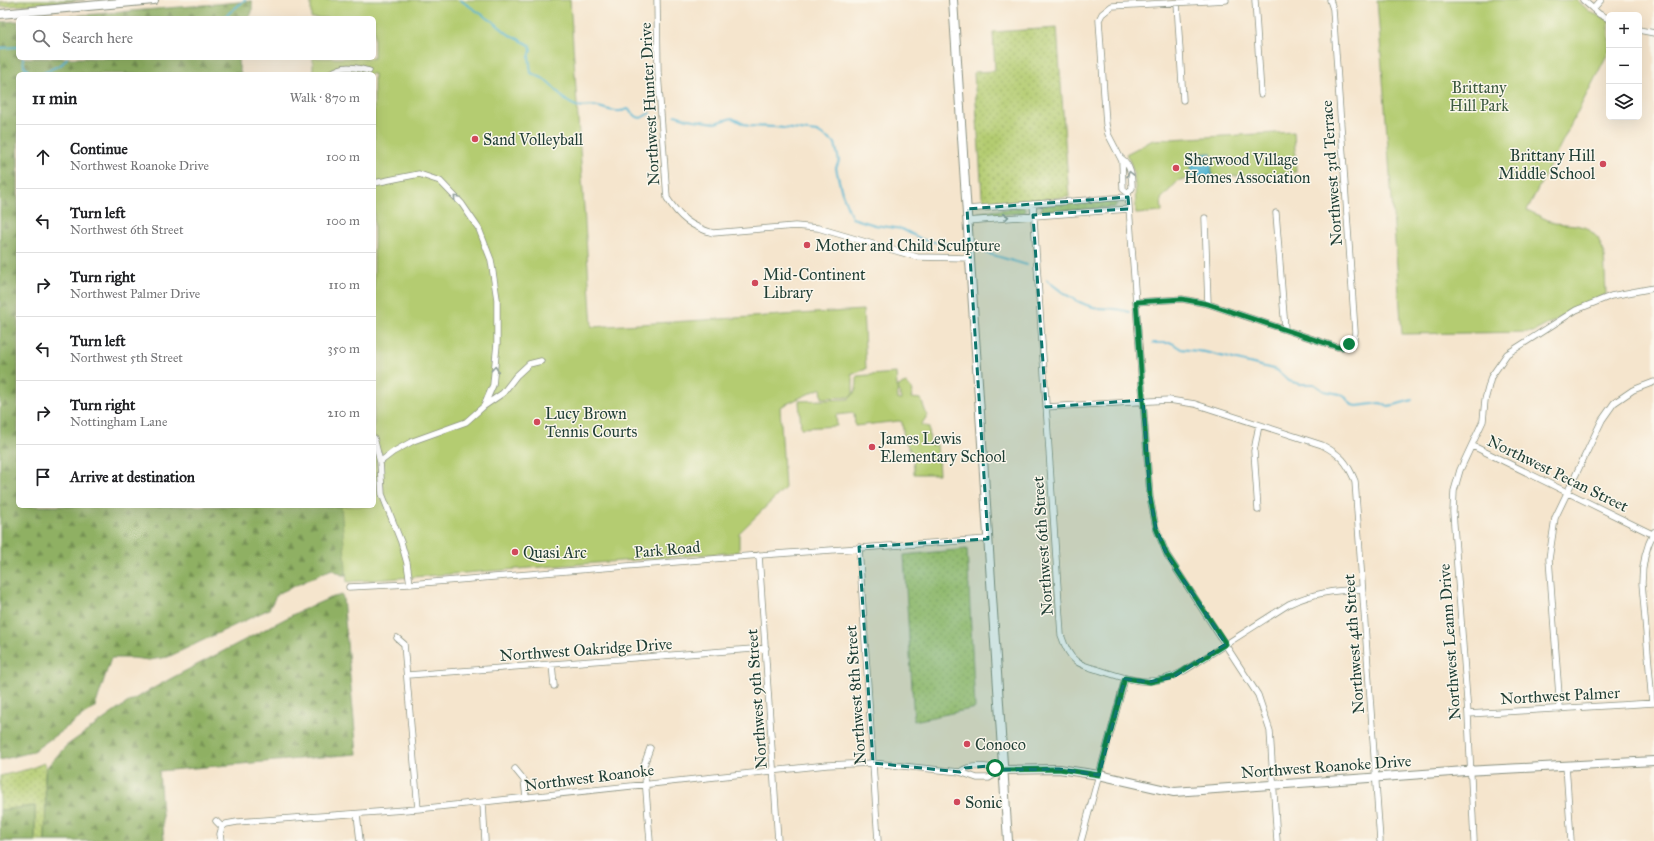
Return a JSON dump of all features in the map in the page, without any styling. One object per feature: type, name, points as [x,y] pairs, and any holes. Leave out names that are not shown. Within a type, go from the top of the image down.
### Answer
[{"type":"main road","points":[[0,14],[154,0]]},
{"type":"main road","points":[[953,0],[1002,770],[1008,841]]},
{"type":"main road","name":"Northwest Roanoke Drive","points":[[1002,770],[1059,769],[1099,775],[1174,792],[1375,777],[1654,761]]},
{"type":"street","name":"Northwest Hunter Drive","points":[[656,0],[658,73],[667,198],[676,212],[687,222],[700,229],[713,233],[795,226],[818,228],[917,257],[970,258]]},
{"type":"street","points":[[1128,195],[1123,189],[1121,157],[1108,134],[1106,124],[1099,20],[1102,14],[1112,6],[1177,4],[1226,0]]},
{"type":"street","points":[[1254,0],[1261,94]]},
{"type":"street","name":"Northwest 3rd Terrace","points":[[1285,329],[1337,347],[1343,347],[1349,344],[1354,339],[1355,332],[1333,9],[1330,0]]},
{"type":"street","points":[[1583,0],[1593,9],[1606,17]]},
{"type":"street","points":[[1593,9],[1600,0]]},
{"type":"street","points":[[1177,4],[1183,100]]},
{"type":"street","points":[[1642,31],[1654,33]]},
{"type":"street","points":[[333,72],[338,68],[353,67],[369,71]]},
{"type":"street","points":[[1121,157],[1127,162],[1131,173],[1132,188],[1128,195],[1150,497],[1156,528],[1167,555],[1258,695],[1270,730],[1277,841]]},
{"type":"street","points":[[376,183],[419,174],[440,181],[462,204],[478,229],[491,260],[496,299],[498,344],[493,386],[484,406]]},
{"type":"street","points":[[967,209],[1128,195]]},
{"type":"street","name":"Northwest 6th Street","points":[[1033,204],[1061,635],[1066,648],[1076,662],[1125,678],[1150,682],[1173,677],[1289,604],[1308,596],[1328,591],[1362,589]]},
{"type":"street","points":[[968,221],[1129,208]]},
{"type":"street","points":[[1136,302],[1182,299],[1208,304],[1285,329],[1276,213]]},
{"type":"street","points":[[1205,218],[1208,304]]},
{"type":"street","name":"Northwest Leann Drive","points":[[1474,841],[1468,714],[1453,512],[1454,491],[1460,470],[1473,446],[1483,421],[1485,400],[1491,377],[1507,354],[1576,310],[1611,296],[1654,288]]},
{"type":"street","points":[[380,462],[393,452],[413,441],[466,422],[484,406],[503,393],[516,376],[529,364],[541,361]]},
{"type":"street","points":[[1560,709],[1549,559],[1555,518],[1602,420],[1614,403],[1633,390],[1654,382]]},
{"type":"street","points":[[1046,407],[1143,400],[1169,400],[1195,404],[1259,425],[1254,452],[1258,510]]},
{"type":"street","name":"Northwest 4th Street","points":[[1259,425],[1322,445],[1335,452],[1348,465],[1355,481],[1380,841]]},
{"type":"street","points":[[376,446],[380,462],[382,494],[401,542],[407,563],[410,584]]},
{"type":"street","name":"Northwest Pecan Street","points":[[1473,446],[1653,533]]},
{"type":"street","points":[[1653,533],[1646,548],[1642,565],[1642,583],[1653,703]]},
{"type":"street","name":"Park Road","points":[[349,587],[410,584],[859,547],[988,539]]},
{"type":"street","name":"Northwest 8th Street","points":[[859,547],[878,841]]},
{"type":"street","name":"Northwest 9th Street","points":[[759,555],[778,841]]},
{"type":"street","points":[[397,638],[404,644],[408,675],[418,809]]},
{"type":"street","name":"Northwest Oakridge Drive","points":[[408,675],[766,648]]},
{"type":"street","points":[[552,664],[554,686]]},
{"type":"street","points":[[1081,841],[1125,678]]},
{"type":"street","name":"Northwest Palmer","points":[[1468,714],[1653,703]]},
{"type":"street","points":[[650,748],[644,765],[650,841]]},
{"type":"street","name":"Northwest Roanoke","points":[[222,828],[226,824],[237,822],[357,814],[484,803],[645,783],[827,765],[872,763],[960,772],[977,778],[989,778],[1002,770]]},
{"type":"street","points":[[1566,765],[1571,841]]},
{"type":"street","name":"Northwest Roanoke","points":[[960,772],[965,768],[988,766],[1002,770]]},
{"type":"street","points":[[515,769],[524,780],[526,797]]},
{"type":"street","points":[[484,803],[485,841]]},
{"type":"street","points":[[357,814],[360,841]]},
{"type":"street","points":[[216,820],[222,828],[220,834],[221,841]]},
{"type":"highlighted area","points":[[1128,197],[1129,209],[1033,215],[1046,407],[1143,400],[1150,497],[1156,528],[1167,555],[1226,644],[1173,677],[1149,682],[1125,679],[1099,775],[1059,769],[1002,770],[988,766],[965,768],[960,772],[873,763],[859,547],[988,539],[967,209]]},
{"type":"green space","points":[[20,0],[85,0],[0,7],[0,2]]},
{"type":"green space","points":[[311,0],[570,0],[592,327],[863,310],[866,369],[851,375],[853,378],[853,394],[850,397],[822,398],[821,388],[780,407],[785,488],[739,533],[739,552],[347,582],[341,508],[376,508],[376,72],[313,72],[313,60],[376,60],[376,16],[311,16]]},
{"type":"green space","name":"Brittany Hill Park","points":[[1377,0],[1577,0],[1590,12],[1606,19],[1606,57],[1527,210],[1554,223],[1576,225],[1587,228],[1598,238],[1604,252],[1606,294],[1533,332],[1402,334]]},
{"type":"green space","points":[[252,1],[252,12],[250,16],[72,16]]},
{"type":"green space","points":[[16,21],[16,60],[239,60],[240,72],[16,72],[16,508],[352,508],[351,575],[342,575],[332,569],[277,594],[269,609],[168,657],[149,660],[111,658],[95,707],[32,752],[0,760],[0,22]]},
{"type":"green space","points":[[1057,28],[1069,197],[989,204],[984,201],[982,196],[974,72],[995,71],[993,32]]},
{"type":"green space","points":[[1294,132],[1296,172],[1179,180],[1161,199],[1162,212],[1136,214],[1134,175],[1130,161],[1126,154],[1153,140]]},
{"type":"green space","points":[[1114,200],[1117,202],[1115,207],[1042,212],[1041,210],[1042,205]]},
{"type":"green space","points":[[1023,207],[1025,212],[1022,213],[978,216],[978,213]]},
{"type":"green space","points":[[896,373],[898,400],[901,400],[898,386],[906,383],[913,391],[911,398],[921,399],[927,416],[921,425],[929,427],[930,445],[937,445],[939,474],[914,474],[913,454],[904,440],[902,422],[899,421],[855,426],[854,413],[836,415],[837,426],[801,428],[799,401],[849,399],[854,394],[856,389],[857,376]]},
{"type":"green space","points":[[967,549],[975,708],[914,721],[904,555]]},
{"type":"green space","points":[[342,595],[357,754],[159,771],[164,841],[45,841],[46,768],[66,746],[127,703],[170,679],[298,612],[330,598]]},
{"type":"green space","points":[[44,763],[45,841],[35,841],[35,806],[0,810],[0,776],[29,769]]},
{"type":"green space","points":[[35,806],[35,841],[0,841],[0,810]]},
{"type":"water","points":[[1211,153],[1212,177],[1192,178],[1190,154]]},
{"type":"waterway","points":[[225,16],[245,0]]},
{"type":"waterway","points":[[460,0],[495,23],[508,34],[530,45],[531,51],[529,57],[531,73],[549,83],[562,97],[576,106],[595,106],[613,111],[628,109],[637,117],[641,118],[650,113]]},
{"type":"waterway","points":[[0,48],[16,47]]},
{"type":"waterway","points":[[23,60],[24,66],[29,72]]},
{"type":"waterway","points":[[45,72],[62,64],[65,60]]},
{"type":"waterway","points":[[675,115],[688,119],[715,123],[732,118],[748,126],[775,127],[817,132],[835,143],[839,161],[836,168],[842,193],[852,218],[875,225],[902,229],[923,240],[947,244]]},
{"type":"waterway","points":[[986,253],[1027,265]]},
{"type":"waterway","points":[[1047,280],[1065,294],[1084,304],[1098,308],[1118,309],[1129,312]]},
{"type":"waterway","points":[[1153,343],[1172,343],[1181,349],[1205,352],[1277,370],[1289,381],[1300,384],[1314,384],[1324,391],[1340,394],[1352,405],[1357,406],[1380,403],[1388,406],[1412,400]]},
{"type":"place","name":"Sand Volleyball","points":[[475,139]]},
{"type":"place","name":"Brittany Hill Middle School","points":[[1603,164]]},
{"type":"place","name":"Sherwood Village Homes Association","points":[[1176,168]]},
{"type":"place","name":"Mother and Child Sculpture","points":[[807,245]]},
{"type":"place","name":"Mid-Continent Library","points":[[755,283]]},
{"type":"place","name":"Lucy Brown Tennis Courts","points":[[537,422]]},
{"type":"place","name":"James Lewis Elementary School","points":[[872,447]]},
{"type":"place","name":"Quasi Arc","points":[[515,552]]},
{"type":"place","name":"Conoco","points":[[967,744]]},
{"type":"place","name":"Sonic","points":[[957,802]]},
{"type":"route","points":[[995,768],[1002,770],[1059,769],[1099,775],[1125,678],[1150,682],[1173,677],[1226,644],[1167,555],[1156,528],[1150,497],[1136,302],[1182,299],[1208,304],[1337,347],[1343,347],[1349,344]]}]
